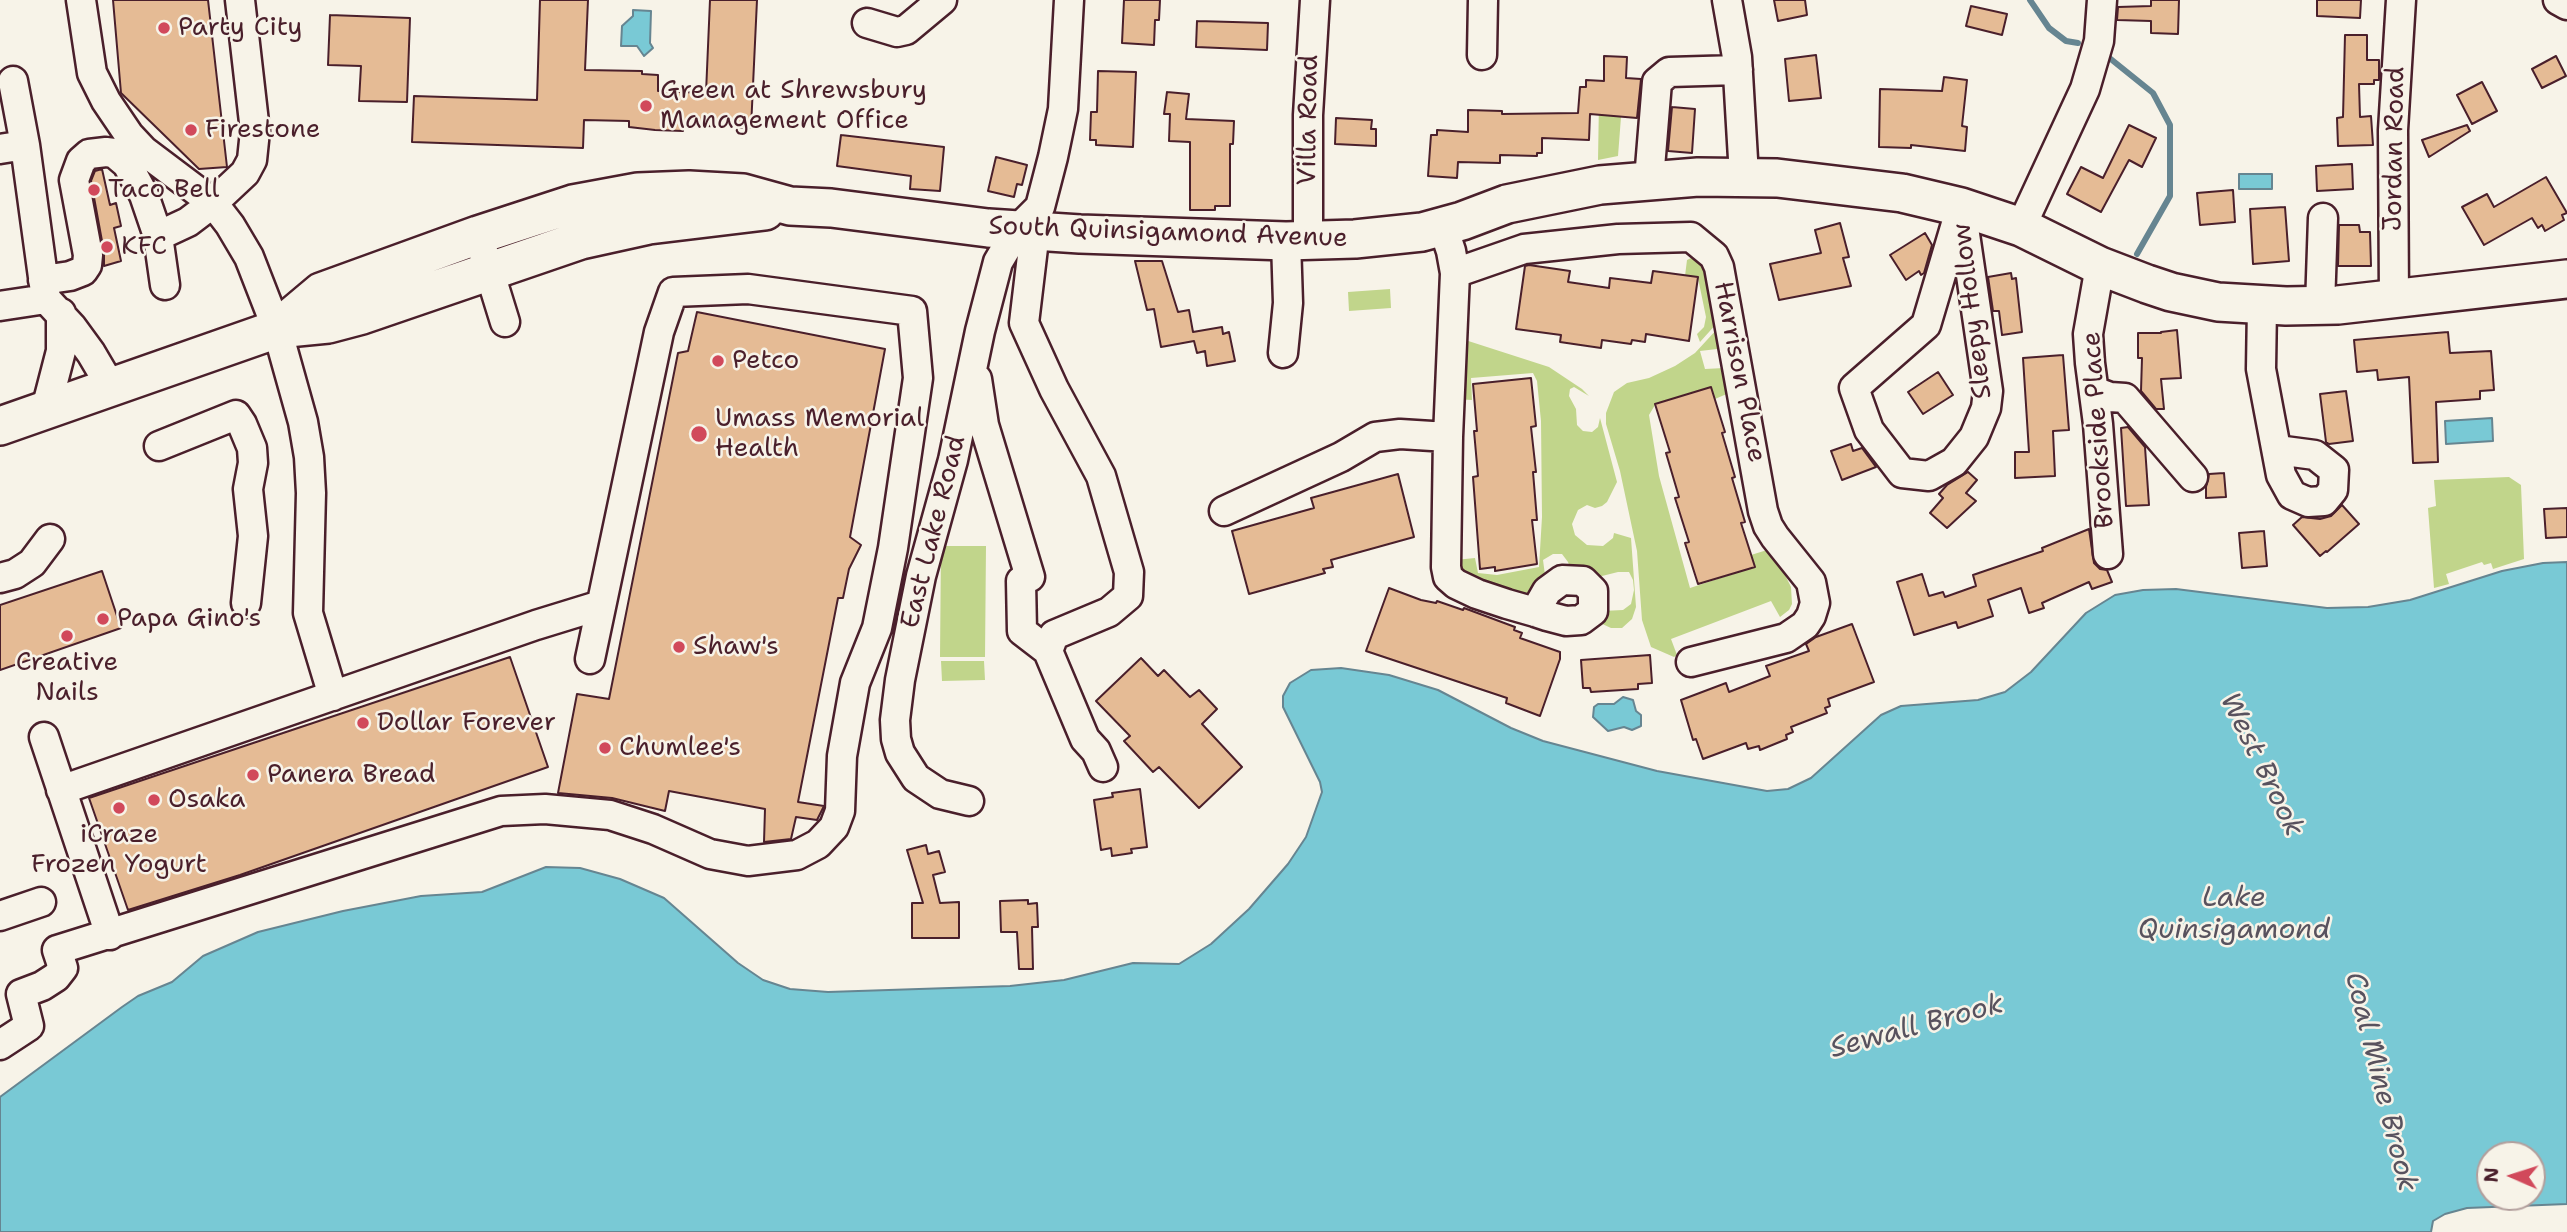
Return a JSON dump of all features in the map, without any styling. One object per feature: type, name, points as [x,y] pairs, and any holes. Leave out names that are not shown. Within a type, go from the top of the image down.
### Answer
[{"type":"main road","name":"South Quinsigamond Avenue","points":[[277,329],[321,292],[478,235],[573,204],[638,192],[689,190],[743,194],[790,206],[968,226],[1297,241],[1379,238],[1443,227],[1507,204],[1600,185],[1744,176],[1868,188],[1961,207],[2021,227],[2100,266],[2171,292],[2218,302],[2262,306],[2320,306],[2567,279]]},
{"type":"main road","name":"South Quinsigamond Avenue","points":[[0,426],[277,329],[328,324],[489,273],[560,247],[659,224],[743,215],[790,206]]},
{"type":"street","points":[[81,0],[92,73],[106,102],[144,151],[213,203],[230,225],[245,250],[277,329],[303,422],[309,457],[311,493],[308,613],[332,696]]},
{"type":"street","points":[[158,236],[188,222],[213,203],[245,173],[252,160],[255,146],[240,0]]},
{"type":"street","points":[[867,23],[897,32],[906,30],[942,0]]},
{"type":"street","name":"East Lake Road","points":[[969,801],[940,793],[916,778],[900,753],[895,720],[900,680],[921,576],[953,460],[998,262],[1026,230],[1040,207],[1053,157],[1063,109],[1069,0]]},
{"type":"street","name":"Villa Road","points":[[1283,354],[1297,241],[1315,0]]},
{"type":"street","points":[[1482,55],[1483,0]]},
{"type":"street","points":[[1727,0],[1738,70],[1744,176]]},
{"type":"street","points":[[2021,227],[2085,89],[2099,41],[2102,0]]},
{"type":"street","name":"Jordan Road","points":[[2394,299],[2393,130],[2402,0]]},
{"type":"street","points":[[2558,0],[2567,5]]},
{"type":"street","points":[[1649,180],[1657,82],[1669,72],[1738,70]]},
{"type":"street","points":[[13,81],[12,147],[61,351],[46,410]]},
{"type":"street","points":[[0,306],[50,297],[70,276],[83,271],[87,265],[88,255],[74,189],[78,169],[89,154],[106,152],[127,163],[144,195],[158,236],[165,285]]},
{"type":"street","name":"Sleepy Hollow","points":[[1961,207],[1987,401],[1981,422],[1965,450],[1947,467],[1929,476],[1902,473],[1869,430],[1854,387],[1926,325],[1961,207]]},
{"type":"street","points":[[2320,306],[2323,218]]},
{"type":"street","points":[[1443,227],[1455,273],[1448,437],[1448,578],[1477,594],[1535,612]]},
{"type":"street","points":[[1026,230],[1024,323],[1054,389],[1101,476],[1129,572],[1128,596],[1109,612],[1054,635],[1048,651]]},
{"type":"street","points":[[478,235],[505,322]]},
{"type":"street","name":"Harrison Place","points":[[1455,273],[1524,249],[1628,238],[1690,237],[1714,256],[1763,511],[1774,537],[1811,582],[1815,603],[1805,625],[1786,638],[1691,662]]},
{"type":"street","name":"Brookside Place","points":[[2100,266],[2088,334],[2108,554]]},
{"type":"street","points":[[0,1045],[29,1026],[21,994],[56,977],[63,968],[57,950],[501,811],[545,809],[610,815],[653,829],[710,854],[748,862],[797,855],[818,844],[834,827],[840,811],[842,756],[855,683],[877,628],[893,548],[918,379],[912,311],[748,289],[673,292],[659,332],[590,659]]},
{"type":"street","points":[[50,297],[91,353],[111,387]]},
{"type":"street","points":[[2262,306],[2261,369],[2277,450]]},
{"type":"street","points":[[975,358],[984,425],[1026,579],[1022,631],[1048,651],[1085,739],[1096,751],[1103,767]]},
{"type":"street","points":[[2094,391],[2110,397],[2125,398],[2193,477]]},
{"type":"street","points":[[159,446],[236,415],[243,424],[252,448],[253,463],[248,489],[253,537],[246,603]]},
{"type":"street","points":[[1224,511],[1341,457],[1375,437],[1400,434],[1448,437]]},
{"type":"street","points":[[0,578],[15,574],[32,563],[50,539]]},
{"type":"street","points":[[61,790],[536,625],[601,605]]},
{"type":"street","points":[[44,737],[110,935]]},
{"type":"street","points":[[0,916],[41,902]]},
{"type":"green space","points":[[1603,81],[1609,81],[1621,117],[1618,156],[1598,160],[1599,101],[1602,101]]},
{"type":"green space","points":[[1693,257],[1703,260],[1710,269],[1718,322],[1700,342],[1697,334],[1704,327],[1706,317],[1698,278],[1685,276],[1687,260]]},
{"type":"green space","points":[[1390,289],[1391,308],[1349,311],[1348,292]]},
{"type":"green space","points":[[1718,328],[1721,346],[1700,351],[1705,369],[1724,368],[1729,393],[1715,399],[1711,387],[1655,405],[1649,415],[1659,476],[1690,588],[1754,567],[1751,555],[1767,550],[1773,551],[1791,587],[1792,604],[1780,617],[1771,601],[1671,639],[1677,655],[1674,657],[1651,647],[1642,620],[1637,551],[1620,471],[1606,424],[1606,413],[1614,392],[1627,383],[1649,378],[1675,366],[1695,353]]},
{"type":"green space","points":[[1459,338],[1549,367],[1589,396],[1574,387],[1570,389],[1569,396],[1576,409],[1577,425],[1583,431],[1592,432],[1598,427],[1600,418],[1617,482],[1607,502],[1595,508],[1587,505],[1578,510],[1572,524],[1575,535],[1587,545],[1603,546],[1613,538],[1614,533],[1631,538],[1636,607],[1632,619],[1622,628],[1611,628],[1598,622],[1603,611],[1623,610],[1631,604],[1634,590],[1629,572],[1598,577],[1570,568],[1562,554],[1553,554],[1543,560],[1545,575],[1535,591],[1526,594],[1464,573],[1455,564],[1455,560],[1475,558],[1478,573],[1497,575],[1539,567],[1542,517],[1541,421],[1537,381],[1533,373],[1471,378],[1472,400],[1454,399]]},
{"type":"green space","points":[[2509,477],[2521,485],[2524,559],[2493,569],[2491,563],[2484,565],[2482,562],[2446,574],[2449,584],[2434,588],[2428,508],[2436,506],[2434,480]]},
{"type":"green space","points":[[941,546],[986,546],[985,657],[940,657]]},
{"type":"green space","points":[[941,661],[984,661],[985,680],[942,681]]},
{"type":"water","points":[[633,10],[651,11],[650,43],[653,48],[644,56],[637,46],[621,46],[622,26],[633,16]]},
{"type":"water","points":[[2239,174],[2272,174],[2272,189],[2239,189]]},
{"type":"water","points":[[2492,418],[2493,441],[2446,444],[2445,421]]},
{"type":"water","name":"Lake Quinsigamond","points":[[2567,562],[2567,1204],[2546,1205],[2546,1141],[2476,1141],[2476,1208],[2445,1214],[2433,1221],[2431,1232],[0,1232],[0,1097],[138,996],[172,982],[203,956],[258,932],[343,911],[421,896],[482,892],[546,867],[580,868],[620,879],[664,898],[738,963],[763,980],[790,989],[828,992],[1010,986],[1064,980],[1133,963],[1179,964],[1211,944],[1249,909],[1288,864],[1306,837],[1322,792],[1320,782],[1283,707],[1283,696],[1290,683],[1311,670],[1341,668],[1389,675],[1438,690],[1511,728],[1543,741],[1657,771],[1767,791],[1788,789],[1811,778],[1881,715],[1901,706],[1978,700],[2005,692],[2031,672],[2086,613],[2115,595],[2143,590],[2176,589],[2327,608],[2368,607],[2410,600],[2502,571],[2543,563]]},
{"type":"water","points":[[1623,697],[1633,700],[1636,711],[1641,715],[1641,726],[1632,730],[1624,727],[1608,731],[1593,717],[1594,707],[1598,704],[1614,704]]},
{"type":"building","points":[[113,0],[208,0],[227,167],[199,169],[121,93]]},
{"type":"building","points":[[540,0],[588,0],[585,70],[642,71],[642,74],[658,75],[658,91],[706,93],[710,0],[757,0],[751,128],[683,125],[683,131],[655,130],[629,127],[629,121],[584,120],[583,148],[412,142],[414,96],[537,100]]},
{"type":"building","points":[[1124,0],[1160,0],[1159,20],[1155,20],[1154,45],[1122,43]]},
{"type":"building","points":[[1774,0],[1805,0],[1807,15],[1778,21]]},
{"type":"building","points":[[2151,0],[2179,0],[2178,34],[2151,33],[2151,21],[2117,20],[2118,7],[2151,6]]},
{"type":"building","points":[[2317,0],[2361,0],[2360,18],[2317,16]]},
{"type":"building","points":[[1971,6],[2007,14],[2002,35],[1966,26]]},
{"type":"building","points":[[330,15],[410,18],[407,102],[359,101],[361,66],[328,65]]},
{"type":"building","points":[[1197,21],[1268,23],[1267,50],[1196,47]]},
{"type":"building","points":[[2345,35],[2367,35],[2367,60],[2379,60],[2379,80],[2374,80],[2374,84],[2359,84],[2360,117],[2371,116],[2373,145],[2338,146],[2337,118],[2343,117]]},
{"type":"building","points":[[1816,55],[1821,98],[1789,101],[1785,59]]},
{"type":"building","points":[[1604,56],[1627,57],[1626,78],[1641,79],[1637,118],[1590,114],[1589,140],[1542,138],[1542,153],[1537,153],[1537,156],[1500,155],[1500,163],[1458,162],[1457,178],[1428,176],[1431,135],[1437,135],[1437,130],[1468,132],[1468,110],[1502,111],[1502,114],[1578,113],[1580,87],[1586,87],[1586,80],[1604,81]]},
{"type":"building","points":[[2556,56],[2566,76],[2542,88],[2532,69]]},
{"type":"building","points":[[1098,71],[1136,72],[1133,147],[1096,145],[1096,140],[1090,140],[1091,112],[1097,112]]},
{"type":"building","points":[[1944,77],[1967,80],[1962,126],[1967,127],[1965,151],[1911,145],[1911,148],[1879,147],[1880,89],[1942,91]]},
{"type":"building","points":[[2482,82],[2497,111],[2472,124],[2457,95]]},
{"type":"building","points":[[1167,92],[1189,94],[1186,119],[1234,121],[1233,144],[1230,144],[1230,206],[1215,206],[1215,210],[1190,210],[1190,142],[1169,141],[1170,114],[1164,114]]},
{"type":"building","points":[[1672,107],[1695,109],[1692,153],[1668,151]]},
{"type":"building","points":[[1336,118],[1372,120],[1371,129],[1376,129],[1376,146],[1335,144]]},
{"type":"building","points":[[2129,125],[2156,138],[2142,167],[2129,160],[2101,212],[2067,194],[2081,167],[2103,178]]},
{"type":"building","points":[[2467,125],[2470,131],[2429,157],[2422,140]]},
{"type":"building","points":[[841,135],[944,147],[940,191],[910,189],[911,176],[837,166]]},
{"type":"building","points":[[996,157],[1027,165],[1022,185],[1017,184],[1014,197],[988,191]]},
{"type":"building","points":[[2352,164],[2353,189],[2317,191],[2316,166]]},
{"type":"building","points":[[102,169],[110,205],[116,203],[121,226],[114,228],[121,261],[104,266],[104,252],[91,181],[95,171]]},
{"type":"building","points":[[2546,177],[2567,213],[2562,215],[2564,220],[2545,231],[2542,225],[2538,228],[2532,218],[2484,245],[2462,207],[2487,194],[2494,207]]},
{"type":"building","points":[[2233,190],[2235,222],[2200,225],[2197,193]]},
{"type":"building","points":[[2285,207],[2289,261],[2253,264],[2250,209]]},
{"type":"building","points":[[1840,223],[1849,257],[1843,258],[1851,286],[1779,300],[1770,264],[1821,253],[1815,230]]},
{"type":"building","points":[[2339,225],[2359,225],[2360,232],[2370,232],[2371,266],[2338,266]]},
{"type":"building","points":[[1925,233],[1932,245],[1924,273],[1921,275],[1919,271],[1906,280],[1890,255]]},
{"type":"building","points":[[1135,261],[1162,261],[1178,312],[1189,310],[1193,332],[1222,327],[1223,334],[1229,332],[1235,361],[1207,366],[1205,351],[1197,353],[1194,341],[1161,347],[1154,309],[1147,310]]},
{"type":"building","points":[[1525,266],[1570,271],[1568,282],[1609,288],[1610,278],[1651,283],[1653,271],[1698,277],[1689,341],[1646,334],[1645,342],[1632,340],[1631,344],[1602,340],[1601,348],[1560,342],[1561,335],[1516,329]]},
{"type":"building","points":[[2011,273],[2012,279],[2016,278],[2022,332],[2002,335],[1999,311],[1993,311],[1988,277]]},
{"type":"building","points":[[697,312],[885,349],[850,537],[861,545],[849,569],[843,598],[838,598],[798,802],[824,806],[817,820],[796,817],[791,839],[764,842],[765,809],[669,791],[665,811],[612,798],[558,793],[577,694],[609,699],[678,353],[688,351]]},
{"type":"building","points":[[2177,330],[2181,378],[2161,379],[2164,409],[2156,409],[2141,391],[2142,358],[2138,358],[2138,333]]},
{"type":"building","points":[[2448,332],[2450,353],[2491,351],[2494,390],[2480,391],[2480,399],[2436,402],[2438,462],[2413,463],[2409,377],[2378,380],[2377,370],[2357,372],[2354,340]]},
{"type":"building","points":[[2063,355],[2069,430],[2053,431],[2055,476],[2015,478],[2015,452],[2029,452],[2023,358]]},
{"type":"building","points":[[1938,372],[1953,395],[1923,414],[1908,392]]},
{"type":"building","points":[[1531,378],[1536,426],[1531,427],[1537,520],[1532,520],[1537,564],[1495,571],[1495,567],[1480,569],[1473,477],[1478,476],[1473,384]]},
{"type":"building","points":[[1711,387],[1725,432],[1722,433],[1735,477],[1732,478],[1745,522],[1741,523],[1755,567],[1698,584],[1685,543],[1689,542],[1675,498],[1679,497],[1666,453],[1670,452],[1655,404]]},
{"type":"building","points":[[2346,391],[2353,441],[2329,444],[2326,442],[2320,394]]},
{"type":"building","points":[[2128,427],[2145,447],[2149,505],[2126,506],[2121,428]]},
{"type":"building","points":[[1851,444],[1853,451],[1862,448],[1876,467],[1842,480],[1831,451]]},
{"type":"building","points":[[1968,472],[1977,480],[1966,493],[1976,501],[1947,528],[1930,513],[1943,498],[1939,494],[1947,485]]},
{"type":"building","points":[[2224,473],[2226,497],[2206,498],[2209,474]]},
{"type":"building","points":[[1398,474],[1414,537],[1331,560],[1333,567],[1323,569],[1325,573],[1249,594],[1232,531],[1314,508],[1311,498]]},
{"type":"building","points":[[2342,505],[2359,524],[2320,556],[2293,525],[2302,517],[2320,519],[2331,516]]},
{"type":"building","points":[[2567,508],[2567,537],[2546,538],[2544,509]]},
{"type":"building","points":[[2089,529],[2094,563],[2100,569],[2107,570],[2112,582],[2092,589],[2089,582],[2042,603],[2044,608],[2029,613],[2021,588],[1988,600],[1993,616],[1958,628],[1956,622],[1914,635],[1897,582],[1922,574],[1929,596],[1943,592],[1945,597],[1976,586],[1973,575],[2043,551],[2042,548]]},
{"type":"building","points":[[2264,531],[2267,566],[2242,568],[2239,533]]},
{"type":"building","points":[[102,571],[121,628],[0,670],[0,605]]},
{"type":"building","points":[[1389,588],[1421,600],[1437,601],[1463,610],[1464,608],[1515,627],[1514,630],[1522,633],[1520,638],[1560,652],[1540,716],[1506,703],[1507,698],[1366,651]]},
{"type":"building","points":[[1852,624],[1874,682],[1828,699],[1830,706],[1825,708],[1827,713],[1791,727],[1793,732],[1786,735],[1787,739],[1760,750],[1759,746],[1748,749],[1746,743],[1703,759],[1696,739],[1693,740],[1681,700],[1726,683],[1729,692],[1770,676],[1766,666],[1809,651],[1806,644],[1816,637]]},
{"type":"building","points":[[1650,655],[1652,683],[1638,684],[1638,689],[1591,692],[1590,688],[1583,688],[1581,660]]},
{"type":"building","points":[[510,657],[548,767],[240,875],[128,910],[89,798]]},
{"type":"building","points":[[1141,658],[1158,676],[1164,670],[1190,697],[1199,690],[1217,709],[1202,724],[1242,767],[1199,808],[1159,767],[1153,772],[1124,741],[1130,736],[1096,701]]},
{"type":"building","points":[[1140,789],[1147,847],[1112,856],[1111,848],[1101,850],[1094,800],[1113,797],[1112,793]]},
{"type":"building","points":[[926,845],[928,854],[939,851],[945,872],[933,875],[940,903],[959,902],[959,938],[912,938],[912,903],[923,903],[907,850]]},
{"type":"building","points":[[1028,900],[1028,904],[1037,903],[1038,927],[1032,927],[1033,969],[1019,969],[1017,932],[1001,932],[1000,901]]},
{"type":"waterway","name":"West Brook","points":[[2030,0],[2049,28],[2066,41],[2078,43]]},
{"type":"waterway","name":"West Brook","points":[[2107,56],[2153,93],[2170,125],[2170,196],[2137,254]]},
{"type":"place","name":"Party City","points":[[164,28]]},
{"type":"place","name":"Green at Shrewsbury Management Office","points":[[646,106]]},
{"type":"place","name":"Firestone","points":[[191,130]]},
{"type":"place","name":"Taco Bell","points":[[94,190]]},
{"type":"place","name":"KFC","points":[[107,247]]},
{"type":"place","name":"Petco","points":[[718,361]]},
{"type":"place","name":"Umass Memorial Health","points":[[699,434]]},
{"type":"place","name":"Papa Gino's","points":[[103,619]]},
{"type":"place","name":"Creative Nails","points":[[67,636]]},
{"type":"place","name":"Shaw's","points":[[679,647]]},
{"type":"place","name":"Dollar Forever","points":[[363,723]]},
{"type":"place","name":"Chumlee's","points":[[605,748]]},
{"type":"place","name":"Panera Bread","points":[[253,775]]},
{"type":"place","name":"Osaka","points":[[154,800]]},
{"type":"place","name":"iCraze Frozen Yogurt","points":[[119,808]]},
{"type":"water label","name":"Sewall Brook","points":[[1917,1027]]},
{"type":"water label","name":"Coal Mine Brook","points":[[2380,1082]]}]
